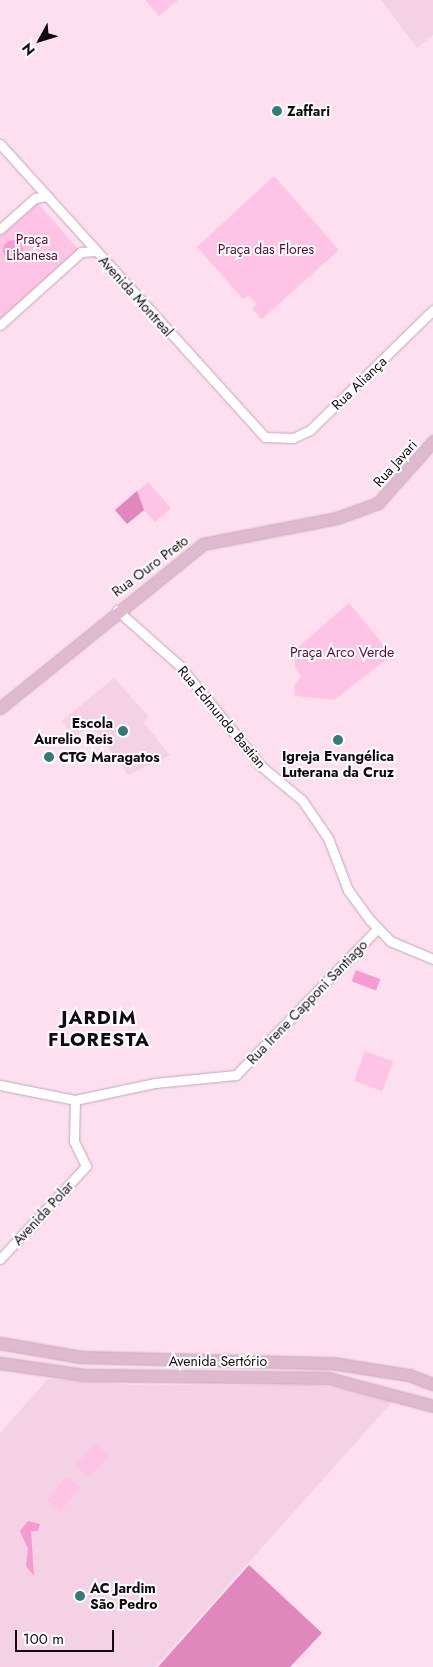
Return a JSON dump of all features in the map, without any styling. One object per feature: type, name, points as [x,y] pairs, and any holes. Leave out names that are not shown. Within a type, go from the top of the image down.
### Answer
[{"type":"main road","name":"Rua Javari","points":[[378,503],[433,441]]},
{"type":"main road","name":"Rua Ouro Preto","points":[[0,708],[117,610],[203,544],[337,518],[378,503]]},
{"type":"main road","name":"Avenida Sertório","points":[[0,1343],[81,1357],[332,1363],[409,1375],[433,1384]]},
{"type":"main road","name":"Avenida Sertório","points":[[0,1363],[84,1375],[328,1378],[433,1406]]},
{"type":"street","name":"Avenida Montreal","points":[[0,144],[255,430],[276,440]]},
{"type":"street","points":[[0,229],[35,198],[47,196]]},
{"type":"street","points":[[81,252],[82,236]]},
{"type":"street","points":[[0,325],[81,252],[96,251]]},
{"type":"street","name":"Rua Aliança","points":[[276,440],[310,430],[433,310]]},
{"type":"street","name":"Rua Edmundo Bastian","points":[[117,610],[179,665],[261,766],[302,800],[328,838],[348,890],[378,928],[390,941],[433,959]]},
{"type":"street","name":"Rua Irene Capponi Santiago","points":[[75,1100],[155,1083],[236,1075],[378,928]]},
{"type":"street","points":[[0,1085],[75,1100]]},
{"type":"street","name":"Avenida Polar","points":[[0,1259],[86,1166],[74,1141],[75,1100]]},
{"type":"shaded area","points":[[381,0],[433,0],[433,35],[417,48]]},
{"type":"shaded area","points":[[13,240],[20,243],[23,250],[20,257],[13,260],[6,257],[3,250],[6,243]]},
{"type":"shaded area","points":[[137,491],[144,510],[127,524],[115,510]]},
{"type":"shaded area","name":"Escola Aurelio Reis","points":[[114,678],[149,717],[143,722],[170,755],[128,775],[91,724],[76,737],[62,721]]},
{"type":"shaded area","points":[[356,970],[380,979],[376,991],[352,981]]},
{"type":"shaded area","points":[[48,1379],[137,1385],[321,1385],[394,1400],[155,1667],[0,1667],[0,1433]]},
{"type":"shaded area","points":[[28,1521],[40,1524],[38,1531],[31,1531],[34,1576],[26,1566],[28,1549],[20,1531]]},
{"type":"shaded area","points":[[249,1565],[322,1633],[290,1667],[158,1667]]},
{"type":"green space","points":[[145,0],[178,0],[159,16]]},
{"type":"green space","name":"Praça das Flores","points":[[274,176],[339,250],[262,319],[252,309],[257,304],[248,295],[243,299],[197,247]]},
{"type":"green space","name":"Praça Libanesa","points":[[36,201],[79,250],[0,320],[0,233]]},
{"type":"green space","points":[[148,482],[171,508],[155,522],[144,510],[127,524],[115,510]]},
{"type":"green space","name":"Praça Arco Verde","points":[[349,603],[392,655],[334,700],[295,696],[294,686],[301,677],[295,667],[295,650]]},
{"type":"green space","points":[[365,1051],[393,1061],[382,1091],[354,1081]]},
{"type":"green space","points":[[96,1443],[110,1456],[89,1478],[76,1465]]},
{"type":"green space","points":[[67,1476],[81,1488],[60,1511],[47,1499]]},
{"type":"place","name":"Zaffari","points":[[277,111]]},
{"type":"place","name":"Escola Aurelio Reis","points":[[123,731]]},
{"type":"place","name":"Igreja Evangélica Luterana da Cruz","points":[[338,740]]},
{"type":"place","name":"CTG Maragatos","points":[[49,757]]},
{"type":"place","name":"AC Jardim São Pedro","points":[[80,1596]]},
{"type":"district","name":"JARDIM FLORESTA","points":[[99,1029]]}]
